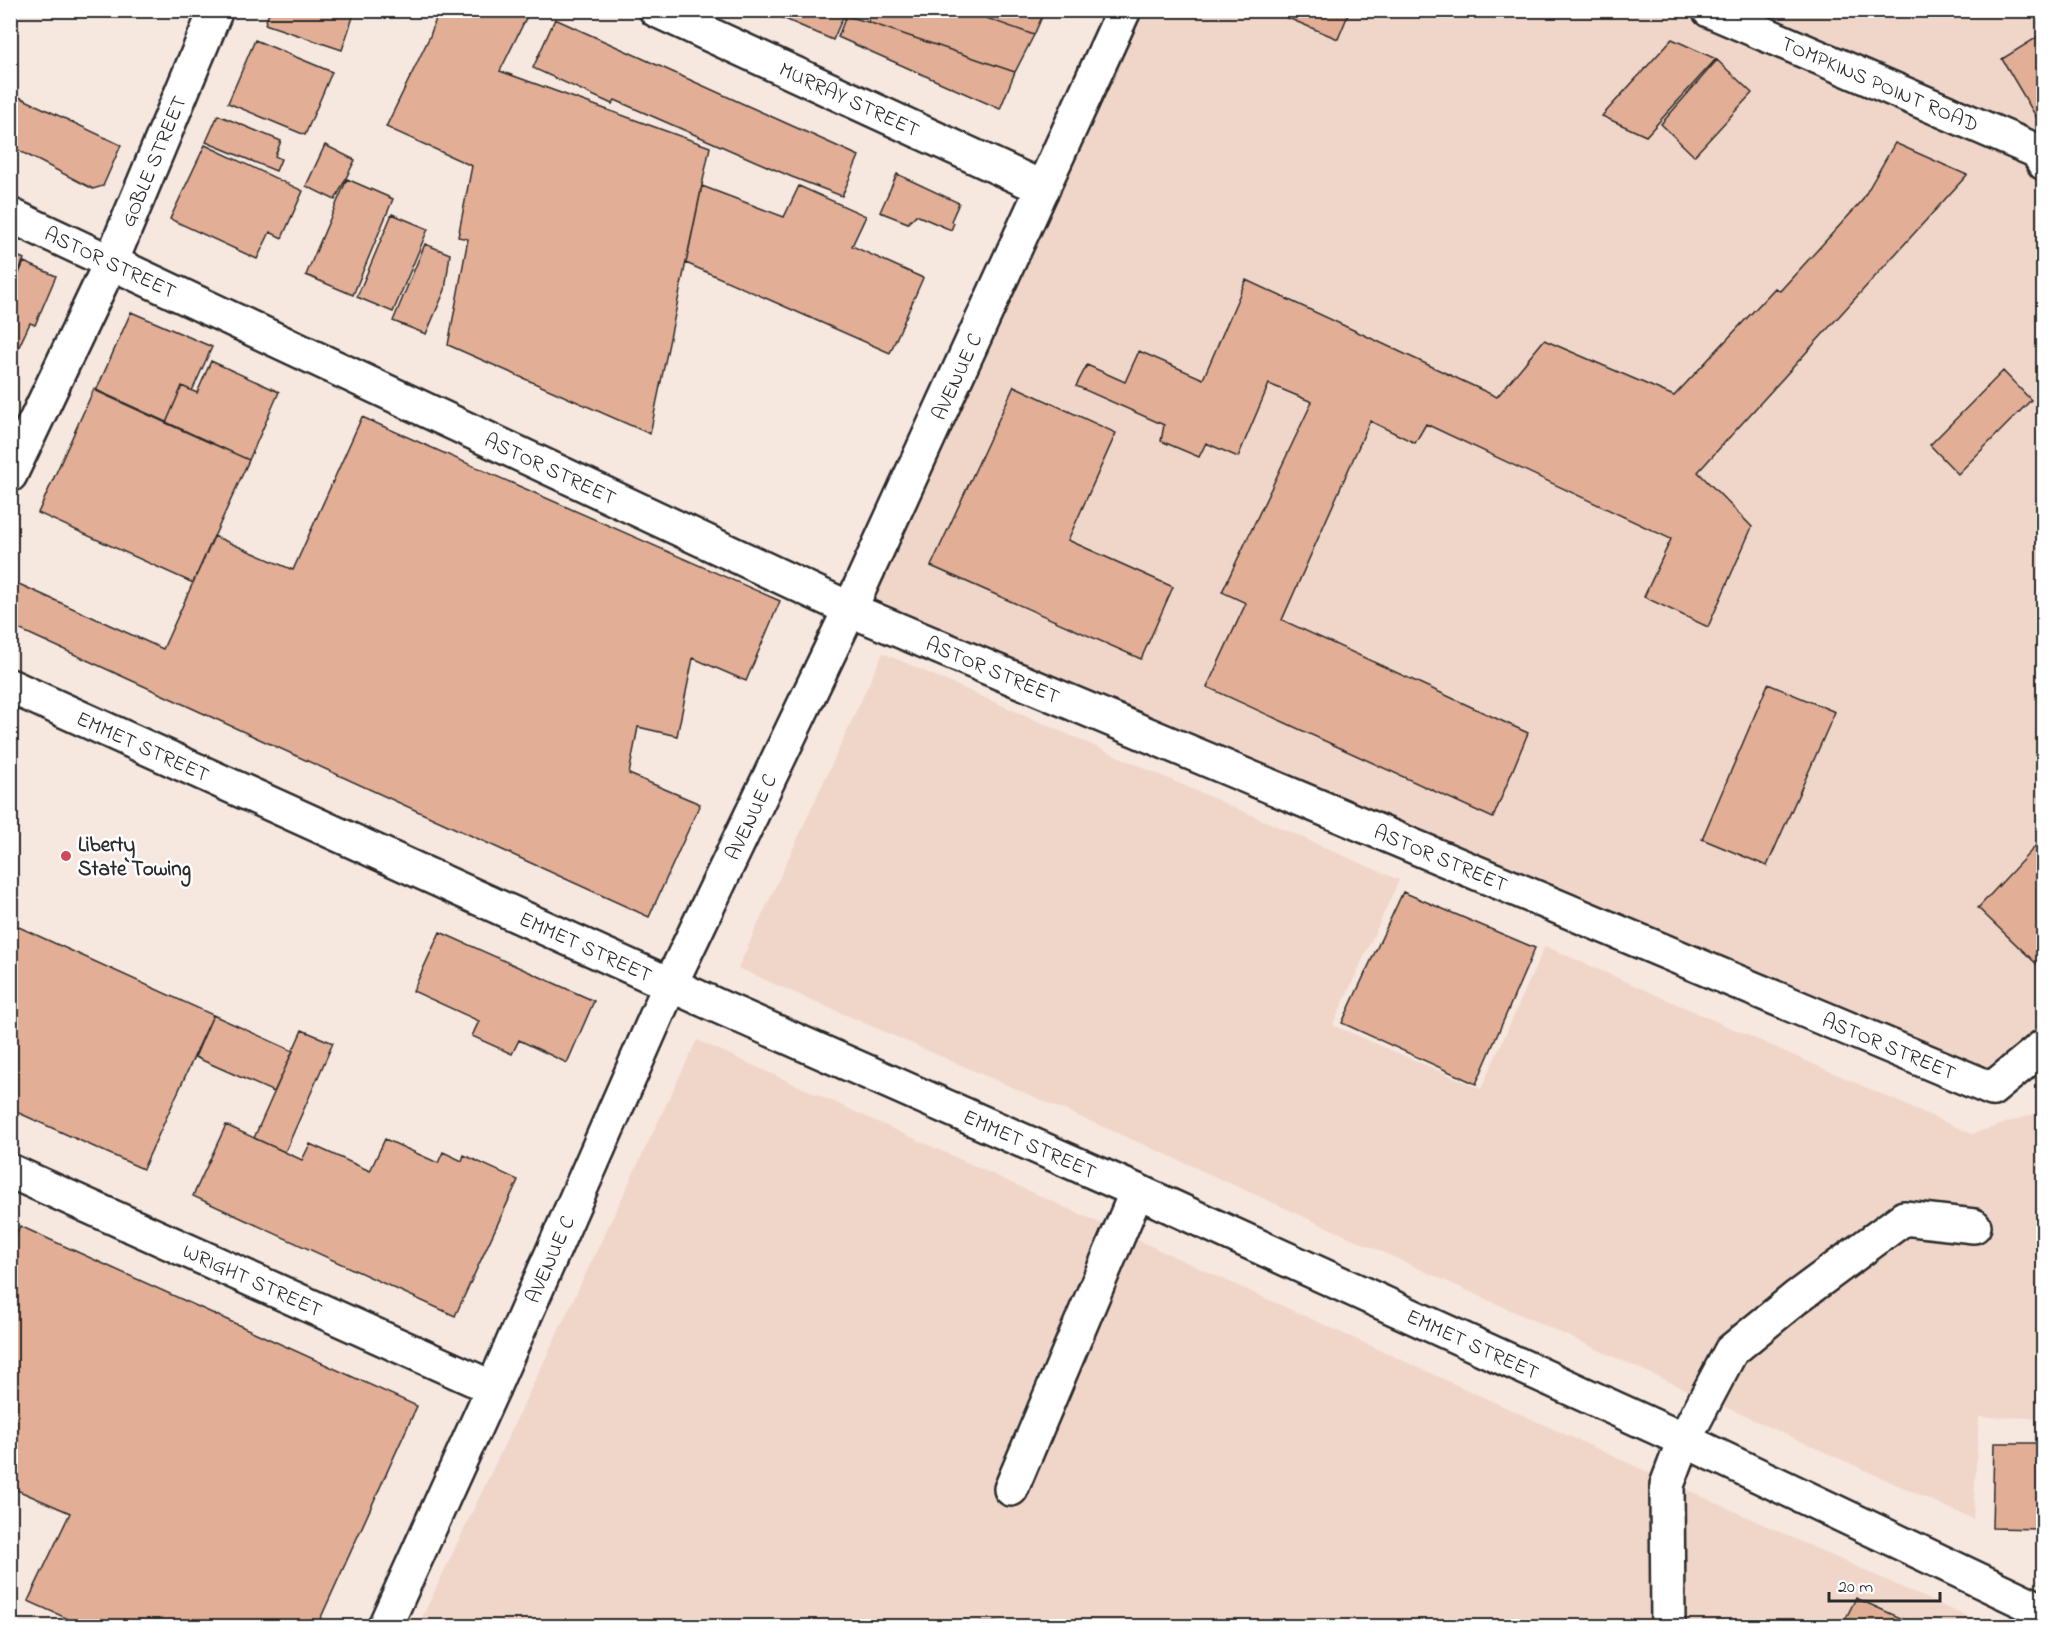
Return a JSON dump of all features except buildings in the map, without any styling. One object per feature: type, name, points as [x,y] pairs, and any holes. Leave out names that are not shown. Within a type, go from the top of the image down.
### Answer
[{"type":"street","name":"GOBLE STREET","points":[[10,475],[111,262],[216,10]]},
{"type":"street","name":"MURRAY STREET","points":[[656,10],[1043,188]]},
{"type":"street","name":"AVENUE C","points":[[385,1626],[493,1388],[670,985],[850,609],[1124,10]]},
{"type":"street","name":"TOMPKINS POINT ROAD","points":[[1709,10],[2037,151],[2043,163]]},
{"type":"street","name":"ASTOR STREET","points":[[10,215],[850,609],[1992,1089],[2043,1046]]},
{"type":"street","name":"EMMET STREET","points":[[10,686],[670,985],[1137,1191],[1684,1440],[2043,1611]]},
{"type":"street","name":"WRIGHT STREET","points":[[14,1182],[493,1388]]},
{"type":"street","points":[[1011,1489],[1137,1191]]},
{"type":"street","points":[[1668,1626],[1667,1485],[1684,1440],[1731,1351],[1797,1296],[1904,1218],[1974,1226]]},
{"type":"shaded area","points":[[1124,11],[2043,11],[2043,1043],[1988,1099],[850,609]]},
{"type":"shaded area","points":[[883,653],[1399,880],[1333,1025],[1481,1089],[1545,946],[1972,1134],[2043,1111],[2043,1418],[1979,1417],[1973,1519],[1163,1153],[738,968]]},
{"type":"shaded area","points":[[697,1040],[1987,1626],[418,1626]]},
{"type":"place","name":"Liberty State Towing","points":[[66,856]]}]
